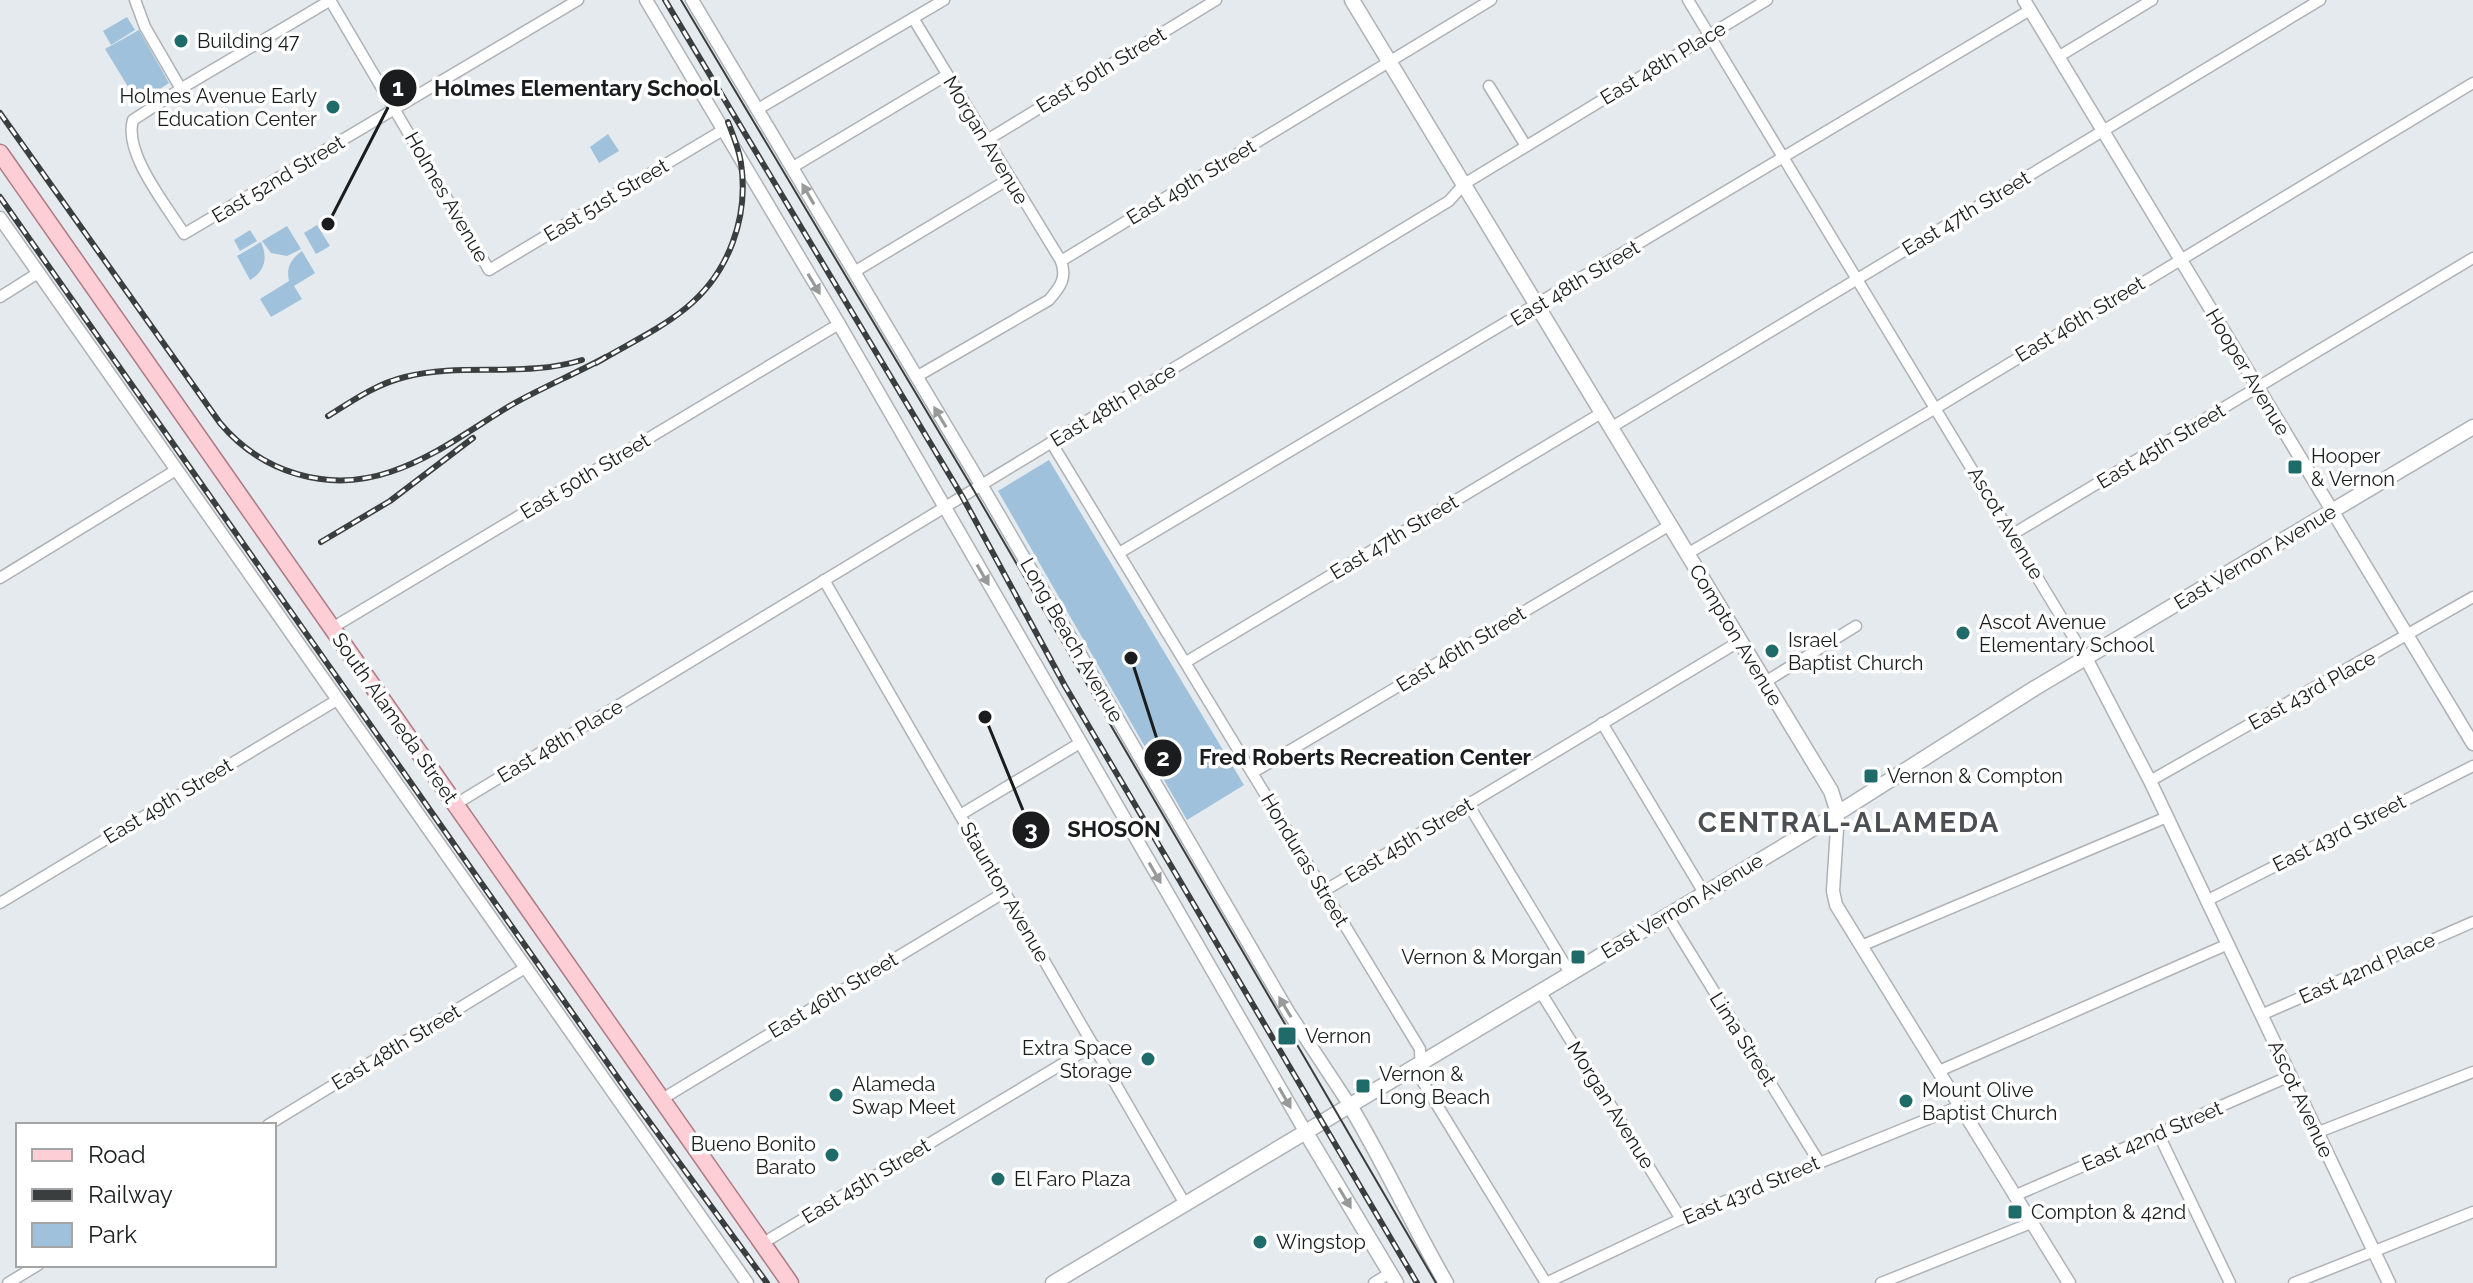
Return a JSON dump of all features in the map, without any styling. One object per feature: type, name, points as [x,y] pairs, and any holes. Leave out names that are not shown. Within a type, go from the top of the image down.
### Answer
[{"type":"main road","name":"Compton Avenue","points":[[1352,0],[1831,791],[1838,813]]},
{"type":"main road","name":"South Alameda Street","points":[[0,153],[790,1283]]},
{"type":"main road","name":"East Vernon Avenue","points":[[1053,1283],[1838,813],[2086,658],[2473,427]]},
{"type":"main road","name":"Long Beach Avenue","points":[[1349,1104],[1373,1142],[1446,1283]]},
{"type":"main road","points":[[1305,1131],[1393,1278]]},
{"type":"street","points":[[135,0],[137,13],[181,89],[331,0]]},
{"type":"street","name":"Holmes Avenue","points":[[331,0],[489,270]]},
{"type":"street","name":"East 52nd Street","points":[[181,89],[133,120],[131,129],[132,145],[184,234],[578,0]]},
{"type":"street","points":[[646,0],[839,324],[1305,1131]]},
{"type":"street","name":"Long Beach Avenue","points":[[692,0],[981,484],[1289,1013],[1349,1104]]},
{"type":"street","points":[[758,109],[944,0]]},
{"type":"street","name":"East 50th Street","points":[[987,140],[1216,0]]},
{"type":"street","name":"East 49th Street","points":[[1061,261],[1491,0]]},
{"type":"street","name":"Ascot Avenue","points":[[1688,0],[2086,658],[2150,781],[2389,1283]]},
{"type":"street","name":"East 48th Place","points":[[456,804],[1449,201],[1464,184],[1767,0]]},
{"type":"street","points":[[2058,57],[2152,0]]},
{"type":"street","name":"East 47th Street","points":[[1612,427],[2320,0]]},
{"type":"street","name":"Hooper Avenue","points":[[2027,5],[2473,744]]},
{"type":"street","name":"East 48th Street","points":[[1119,553],[1538,306],[2027,5]]},
{"type":"street","name":"Morgan Avenue","points":[[913,18],[1061,261]]},
{"type":"street","points":[[793,167],[947,75]]},
{"type":"street","name":"East 46th Street","points":[[1687,554],[1936,408],[2473,83]]},
{"type":"street","points":[[1489,86],[1526,146]]},
{"type":"street","name":"East 51st Street","points":[[489,270],[723,130]]},
{"type":"street","points":[[854,272],[1009,179]]},
{"type":"street","name":"South Alameda Street","points":[[0,218],[747,1283]]},
{"type":"street","name":"East 45th Street","points":[[2013,534],[2473,258]]},
{"type":"street","points":[[916,377],[1049,300],[1062,285],[1065,272],[1061,261]]},
{"type":"street","points":[[0,297],[38,273]]},
{"type":"street","name":"East 50th Street","points":[[332,628],[839,324]]},
{"type":"street","name":"East 47th Street","points":[[1186,662],[1603,412]]},
{"type":"street","name":"Honduras Street","points":[[1051,442],[1420,1049],[1421,1079],[1546,1283]]},
{"type":"street","points":[[0,578],[176,470]]},
{"type":"street","name":"East 46th Street","points":[[1252,773],[1670,525]]},
{"type":"street","name":"Staunton Avenue","points":[[824,580],[1185,1204]]},
{"type":"street","name":"East 43rd Place","points":[[2150,781],[2473,597]]},
{"type":"street","points":[[1765,682],[1856,626]]},
{"type":"street","name":"East 45th Street","points":[[1324,891],[1740,641]]},
{"type":"street","name":"East 49th Street","points":[[0,903],[337,700]]},
{"type":"street","points":[[1602,723],[1704,893]]},
{"type":"street","points":[[960,815],[1080,743]]},
{"type":"street","name":"East 43rd Street","points":[[2206,901],[2473,766]]},
{"type":"street","points":[[1468,804],[1570,973]]},
{"type":"street","name":"Compton Avenue","points":[[1838,813],[1833,898],[2069,1283]]},
{"type":"street","points":[[1861,946],[2167,817]]},
{"type":"street","name":"East 46th Street","points":[[662,1099],[1005,892]]},
{"type":"street","name":"Lima Street","points":[[1667,915],[1819,1162]]},
{"type":"street","name":"East 42nd Place","points":[[2261,1015],[2473,922]]},
{"type":"street","points":[[1939,1071],[2226,945]]},
{"type":"street","name":"East 48th Street","points":[[271,1123],[525,968]]},
{"type":"street","name":"Morgan Avenue","points":[[1540,991],[1681,1219]]},
{"type":"street","name":"East 45th Street","points":[[763,1243],[1094,1045]]},
{"type":"street","points":[[2316,1133],[2473,1072]]},
{"type":"street","name":"East 42nd Street","points":[[2014,1196],[2290,1076]]},
{"type":"street","name":"East 43rd Street","points":[[1546,1283],[1681,1219],[1960,1106]]},
{"type":"street","points":[[2158,1133],[2230,1283]]},
{"type":"street","points":[[2294,1283],[2473,1212]]},
{"type":"street","points":[[1881,1283],[2031,1223]]},
{"type":"street","points":[[8,1283],[35,1267]]},
{"type":"street","points":[[1374,1283],[1393,1278]]},
{"type":"green space","points":[[127,17],[135,30],[111,45],[103,31]]},
{"type":"green space","points":[[139,30],[169,83],[138,103],[105,49]]},
{"type":"green space","points":[[608,134],[619,151],[599,163],[590,147]]},
{"type":"green space","points":[[317,225],[330,246],[316,254],[304,233]]},
{"type":"green space","points":[[287,226],[301,249],[287,256],[271,253],[262,241]]},
{"type":"green space","points":[[250,230],[257,241],[240,251],[234,240]]},
{"type":"green space","points":[[261,242],[264,264],[250,280],[237,256]]},
{"type":"green space","points":[[302,251],[315,273],[294,286],[302,299],[271,317],[260,299],[289,281],[290,264]]},
{"type":"green space","points":[[1049,460],[1244,785],[1187,820],[998,491]]},
{"type":"tram line","points":[[681,0],[973,489],[1436,1283]]},
{"type":"railway","points":[[665,0],[962,496],[1065,686],[1417,1283]]},
{"type":"railway","points":[[0,113],[220,423],[256,455],[276,466],[320,479],[367,478],[390,472],[438,450],[513,404],[606,357]]},
{"type":"railway","points":[[596,363],[676,316],[701,294],[724,261],[738,223],[743,183],[739,153],[728,122]]},
{"type":"railway","points":[[0,197],[632,1098],[767,1283]]},
{"type":"railway","points":[[328,416],[374,388],[405,377],[449,371],[538,368],[582,360]]},
{"type":"railway","points":[[321,542],[390,501],[473,438]]},
{"type":"place","name":"Building 47","points":[[181,41]]},
{"type":"place","name":"Holmes Avenue Early Education Center","points":[[333,107]]},
{"type":"place","name":"Holmes Elementary School","points":[[328,224]]},
{"type":"place","name":"Hooper & Vernon","points":[[2295,467]]},
{"type":"place","name":"Ascot Avenue Elementary School","points":[[1963,633]]},
{"type":"place","name":"Israel Baptist Church","points":[[1772,651]]},
{"type":"place","name":"Fred Roberts Recreation Center","points":[[1131,658]]},
{"type":"place","name":"SHOSON","points":[[985,717]]},
{"type":"place","name":"Vernon & Compton","points":[[1871,776]]},
{"type":"place","name":"Vernon & Morgan","points":[[1578,957]]},
{"type":"place","name":"Vernon","points":[[1287,1036]]},
{"type":"place","name":"Extra Space Storage","points":[[1148,1059]]},
{"type":"place","name":"Vernon & Long Beach","points":[[1363,1086]]},
{"type":"place","name":"Alameda Swap Meet","points":[[836,1095]]},
{"type":"place","name":"Mount Olive Baptist Church","points":[[1906,1101]]},
{"type":"place","name":"Bueno Bonito Barato","points":[[832,1155]]},
{"type":"place","name":"El Faro Plaza","points":[[998,1179]]},
{"type":"place","name":"Compton & 42nd","points":[[2015,1212]]},
{"type":"place","name":"Wingstop","points":[[1260,1242]]},
{"type":"district","name":"CENTRAL-ALAMEDA","points":[[1849,822]]}]
